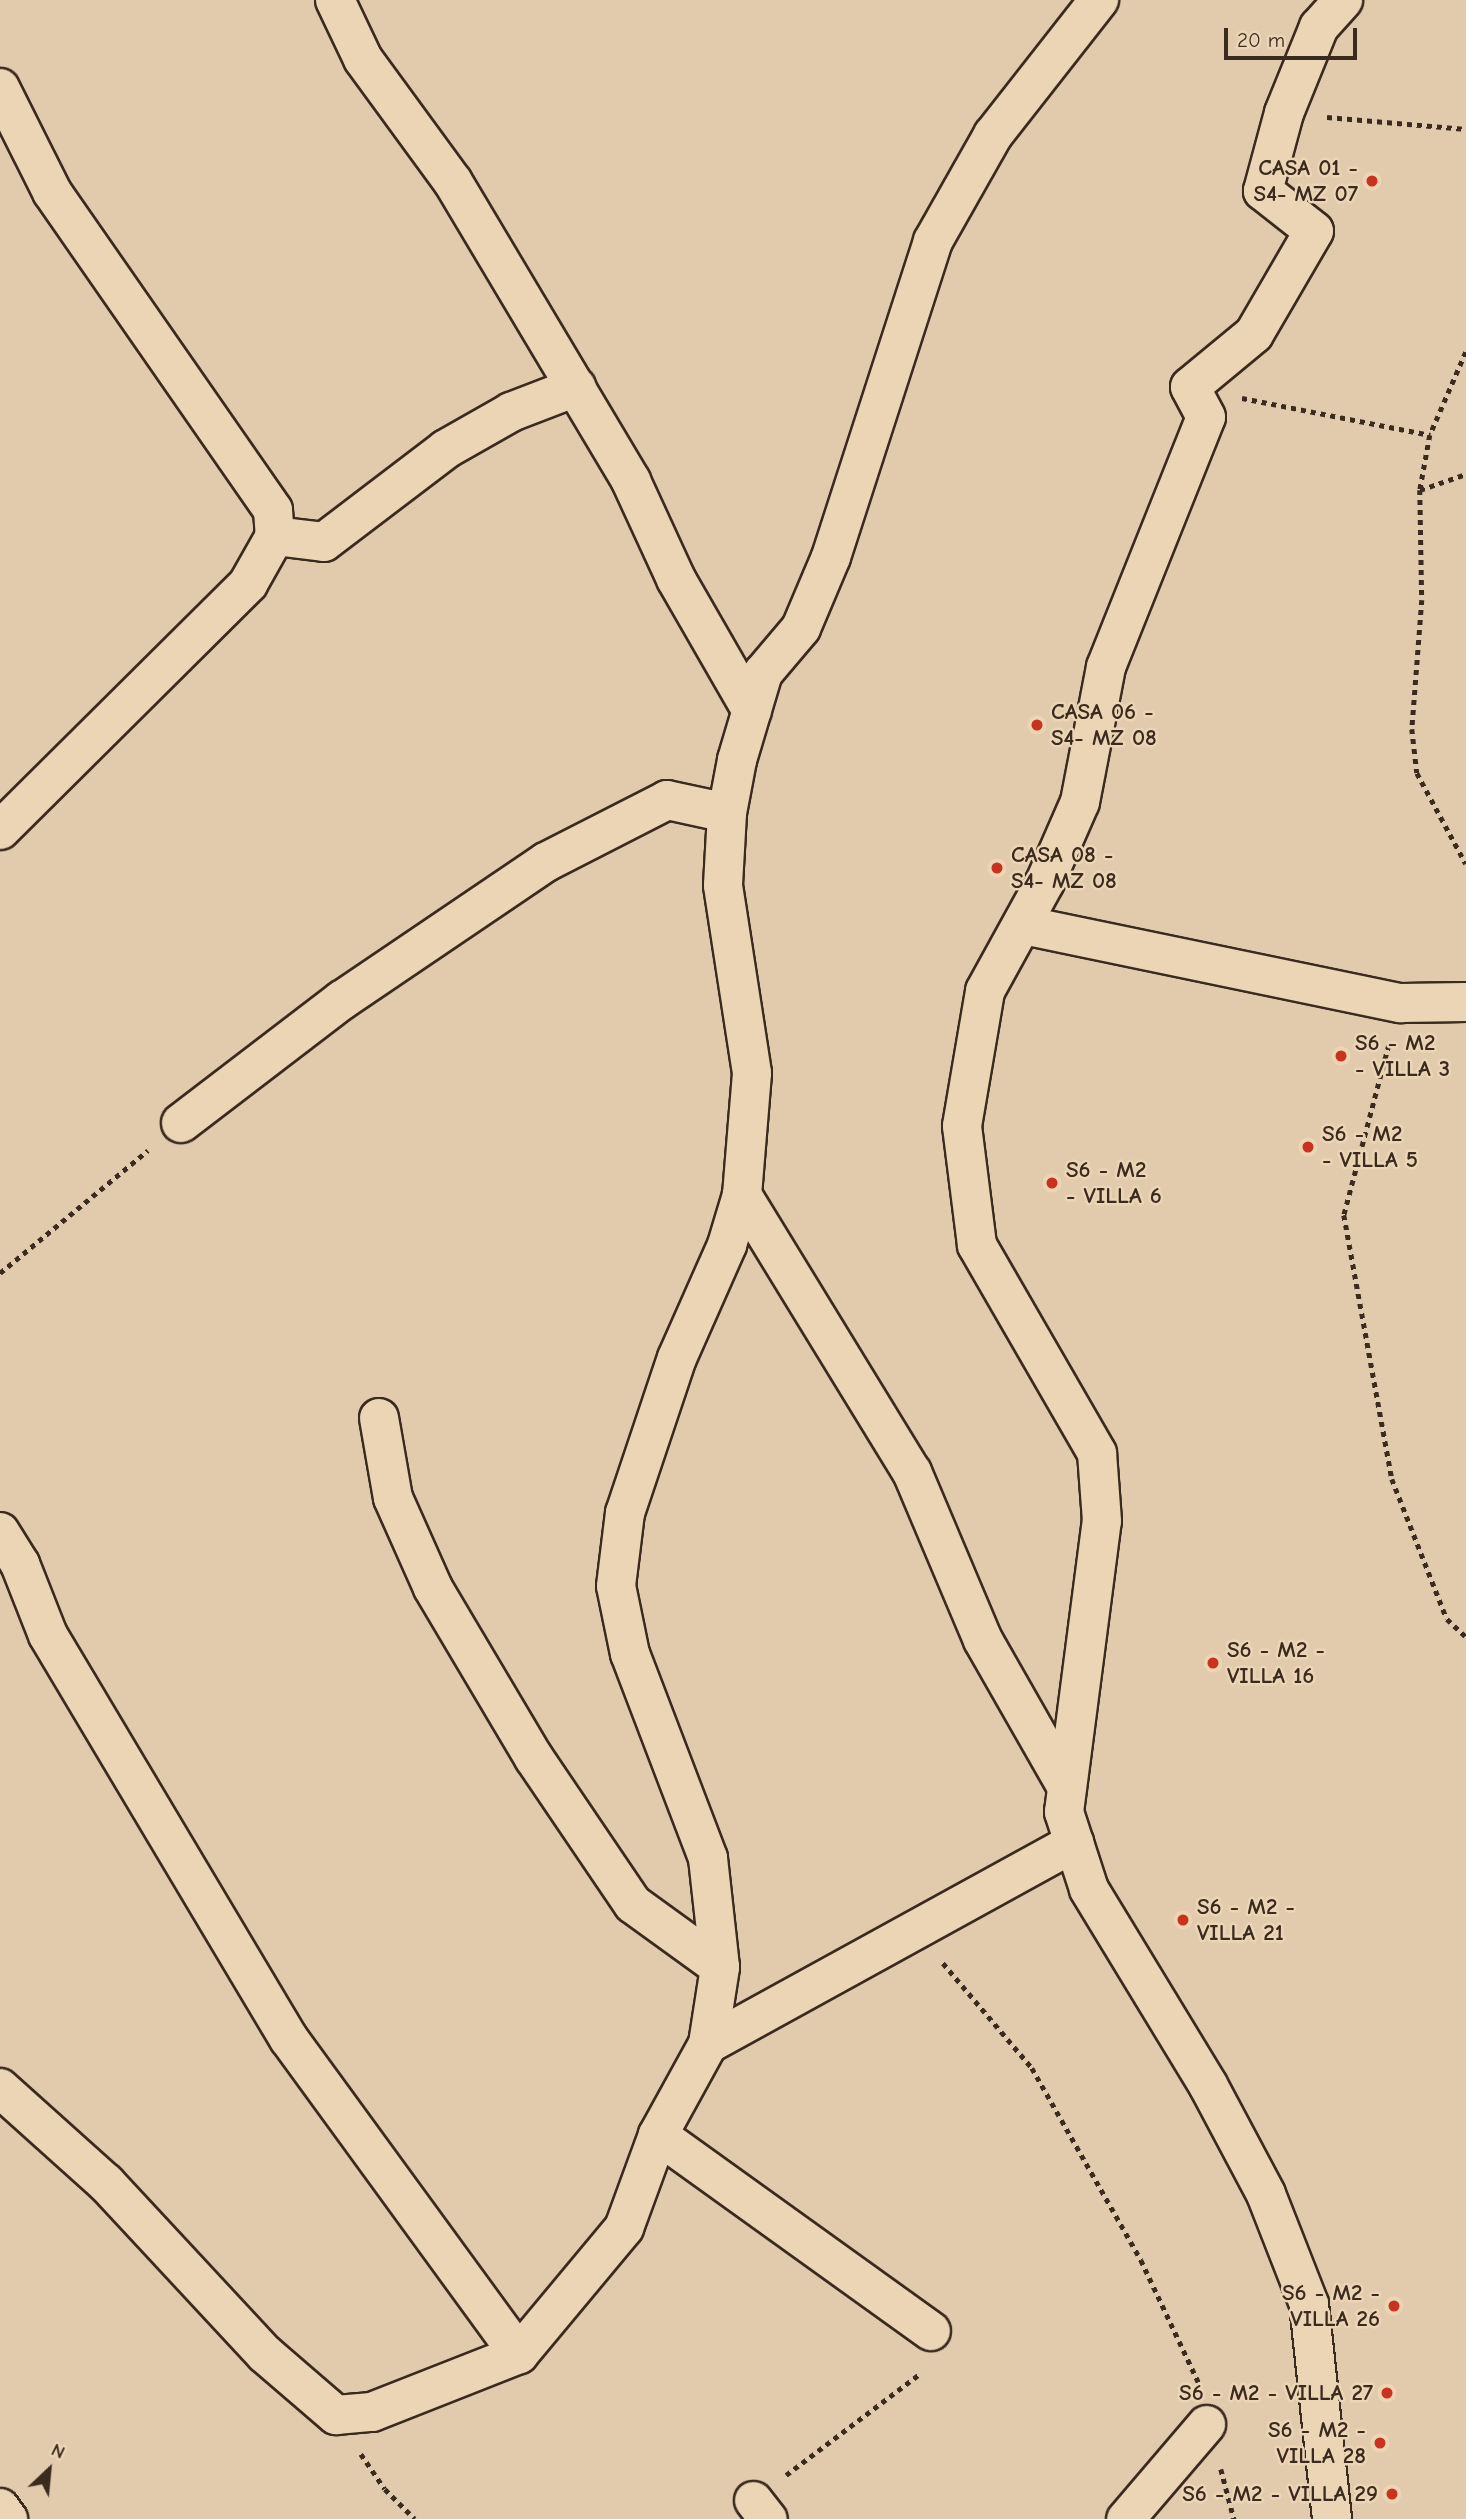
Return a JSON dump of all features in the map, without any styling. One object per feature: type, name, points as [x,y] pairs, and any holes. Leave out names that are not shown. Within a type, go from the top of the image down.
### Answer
[{"type":"street","points":[[335,0],[363,59],[453,181],[576,387],[631,481],[676,579],[752,711]]},
{"type":"street","points":[[0,2088],[106,2183],[265,2354],[336,2415],[372,2412],[519,2354],[624,2228],[658,2135],[708,2044],[720,1966],[708,1858],[630,1654],[616,1586],[625,1513],[677,1358],[727,1245],[741,1195],[752,1073],[723,885],[727,813],[763,673],[801,628],[831,557],[933,241],[993,135],[1099,0]]},
{"type":"street","points":[[1332,2519],[1309,2304],[1266,2194],[1208,2085],[1089,1889],[1064,1812],[1102,1521],[1097,1453],[976,1245],[962,1126],[985,991],[1023,925],[1080,802],[1106,667],[1206,417],[1190,387],[1254,334],[1314,232],[1263,191],[1284,113],[1319,27],[1343,0]]},
{"type":"street","points":[[0,88],[52,192],[272,510],[275,536],[248,584],[0,830]]},
{"type":"street","points":[[275,536],[324,542],[446,449],[511,412],[576,387]]},
{"type":"street","points":[[181,1122],[342,1000],[546,862],[667,800],[727,813]]},
{"type":"street","points":[[1023,925],[1401,1003],[1466,1002]]},
{"type":"street","points":[[741,1195],[912,1472],[983,1640],[1067,1787]]},
{"type":"street","points":[[379,1418],[393,1497],[433,1588],[534,1758],[633,1904],[720,1966]]},
{"type":"street","points":[[0,1532],[20,1564],[48,1635],[289,2039],[519,2354]]},
{"type":"street","points":[[708,2044],[1074,1843]]},
{"type":"street","points":[[658,2135],[931,2331]]},
{"type":"street","points":[[1125,2519],[1206,2424]]},
{"type":"street","points":[[0,2508],[8,2519]]},
{"type":"path","points":[[1284,113],[1466,129]]},
{"type":"path","points":[[1466,352],[1430,435],[1420,490],[1422,600],[1412,729],[1417,773],[1466,864]]},
{"type":"path","points":[[1190,387],[1430,435]]},
{"type":"path","points":[[1420,490],[1466,474]]},
{"type":"path","points":[[1401,1003],[1344,1215],[1392,1479],[1447,1619],[1466,1637]]},
{"type":"path","points":[[0,1273],[181,1122]]},
{"type":"path","points":[[915,1930],[1032,2068],[1141,2260],[1197,2371],[1206,2424],[1234,2519]]},
{"type":"path","points":[[761,2510],[921,2373],[931,2331]]},
{"type":"path","points":[[336,2415],[385,2489],[415,2519]]},
{"type":"place","name":"CASA 01 - S4- MZ 07","points":[[1372,181]]},
{"type":"place","name":"CASA 06 - S4- MZ 08","points":[[1037,725]]},
{"type":"place","name":"CASA 08 - S4- MZ 08","points":[[997,868]]},
{"type":"place","name":"S6 - M2 - VILLA 3","points":[[1341,1056]]},
{"type":"place","name":"S6 - M2 - VILLA 5","points":[[1308,1147]]},
{"type":"place","name":"S6 - M2 - VILLA 6","points":[[1052,1183]]},
{"type":"place","name":"S6 - M2 - VILLA 16","points":[[1213,1663]]},
{"type":"place","name":"S6 - M2 - VILLA 21","points":[[1183,1920]]},
{"type":"place","name":"S6 - M2 - VILLA 26","points":[[1394,2306]]},
{"type":"place","name":"S6 - M2 - VILLA 27","points":[[1387,2393]]},
{"type":"place","name":"S6 - M2 - VILLA 28","points":[[1380,2443]]},
{"type":"place","name":"S6 - M2 - VILLA 29","points":[[1392,2494]]}]
